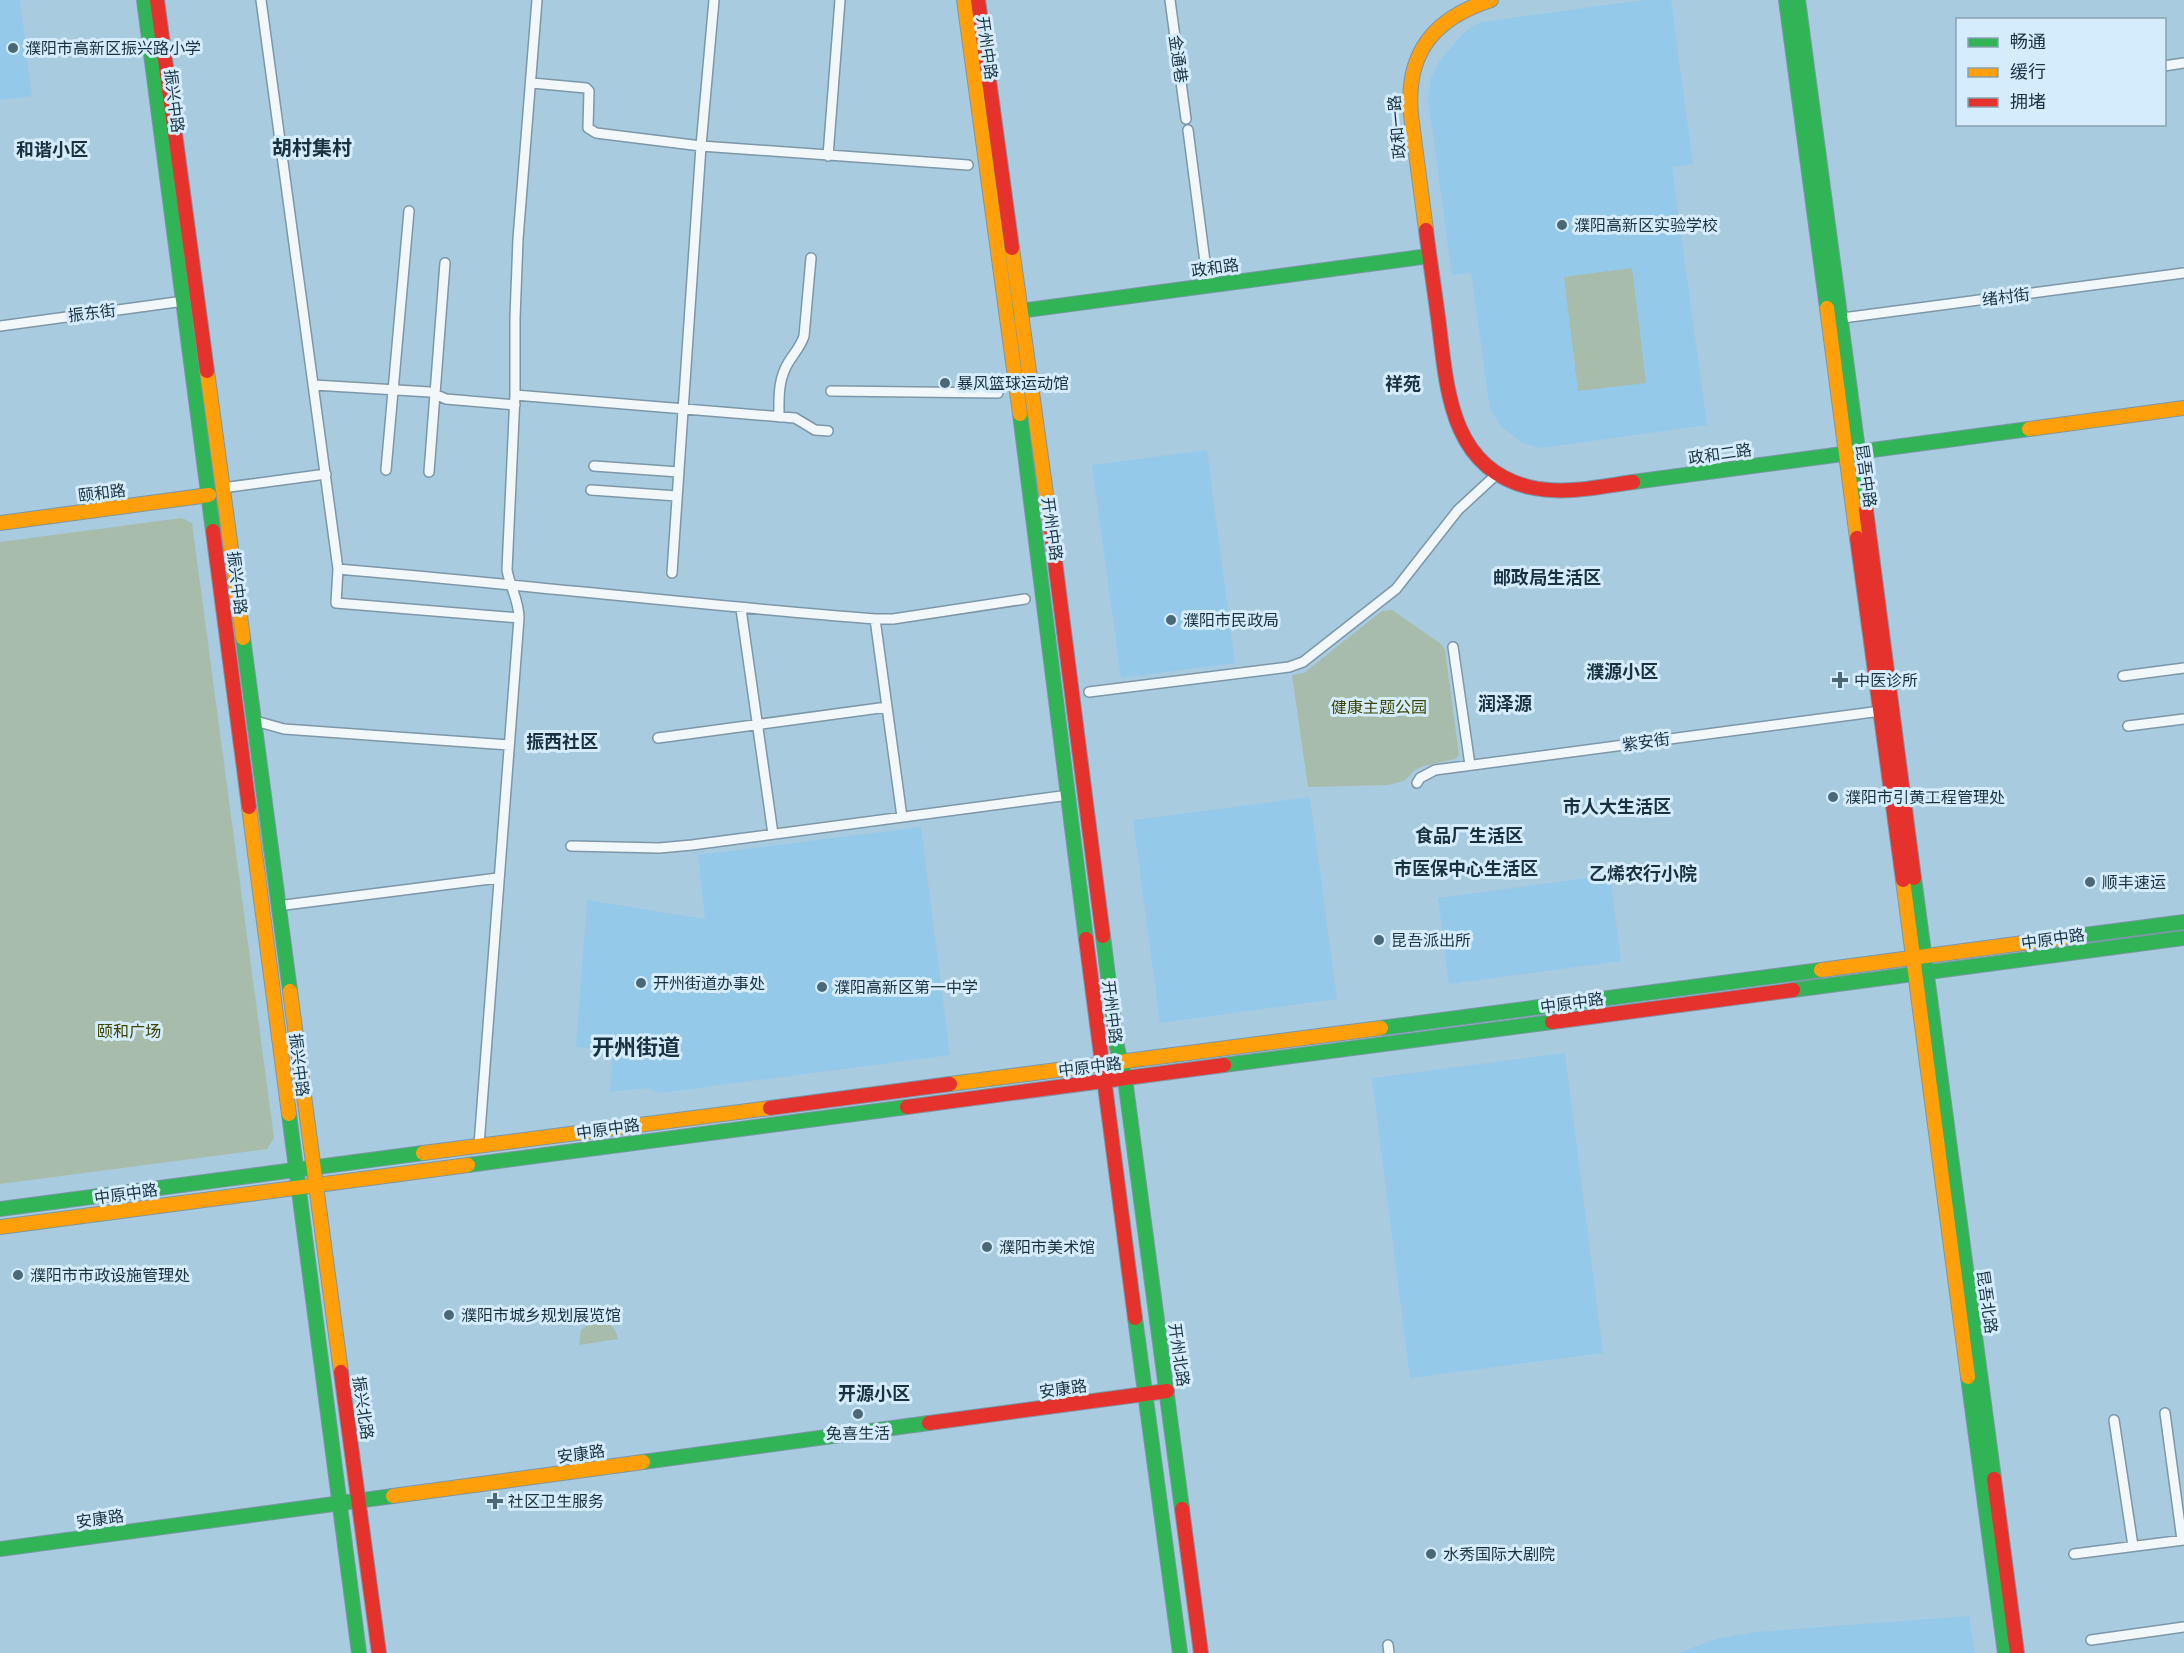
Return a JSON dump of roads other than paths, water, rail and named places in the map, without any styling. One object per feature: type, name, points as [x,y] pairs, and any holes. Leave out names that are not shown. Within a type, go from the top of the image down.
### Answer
[{"type":"street","name":"振兴中路","points":[[144,0],[184,301],[252,720],[314,1167]]},
{"type":"street","name":"振兴中路","points":[[157,0],[296,1170]]},
{"type":"street","points":[[261,0],[338,569],[336,603],[519,618]]},
{"type":"street","points":[[479,1145],[519,618],[519,607],[509,584],[507,570],[515,400],[514,318],[537,0]]},
{"type":"street","points":[[672,573],[701,146],[714,0]]},
{"type":"street","points":[[828,156],[840,0]]},
{"type":"street","name":"开州中路","points":[[964,0],[1057,575],[1117,1047],[1122,1062]]},
{"type":"street","name":"开州中路","points":[[978,0],[1068,795],[1102,1064]]},
{"type":"street","name":"金通巷","points":[[1170,0],[1186,119]]},
{"type":"street","name":"政和一路","points":[[1429,256],[1418,176],[1410,96],[1411,81],[1425,44],[1436,29],[1465,7],[1491,0]]},
{"type":"street","name":"昆吾中路","points":[[1786,0],[1835,319]]},
{"type":"street","name":"昆吾中路","points":[[1798,0],[1835,319],[1919,956]]},
{"type":"street","points":[[2166,66],[2184,63]]},
{"type":"street","points":[[532,83],[586,88],[589,91],[588,128],[596,133],[701,146],[968,165]]},
{"type":"street","points":[[1188,130],[1208,285]]},
{"type":"street","points":[[386,470],[409,211]]},
{"type":"street","name":"政和路","points":[[1013,311],[1429,256]]},
{"type":"street","name":"政和二路","points":[[1429,256],[1453,412],[1459,430],[1480,460],[1497,474],[1523,486],[1542,490],[1569,491],[2184,408]]},
{"type":"street","points":[[779,417],[780,382],[785,368],[801,346],[804,336],[811,258]]},
{"type":"street","points":[[429,472],[445,263]]},
{"type":"street","name":"绪村街","points":[[1835,319],[2184,273]]},
{"type":"street","name":"振东街","points":[[0,326],[184,301]]},
{"type":"street","points":[[314,385],[430,392],[446,399],[515,400],[795,418],[815,430],[828,431]]},
{"type":"street","points":[[831,392],[998,393]]},
{"type":"street","name":"昆吾中路","points":[[1852,453],[1881,711],[1919,956]]},
{"type":"street","points":[[594,466],[679,472]]},
{"type":"street","points":[[215,492],[326,474]]},
{"type":"street","points":[[1089,692],[1289,667],[1303,662],[1396,589],[1458,510],[1497,474]]},
{"type":"street","points":[[591,490],[677,496]]},
{"type":"street","name":"颐和路","points":[[0,523],[215,492]]},
{"type":"street","points":[[338,569],[509,584],[741,609],[875,619],[893,619],[1025,599]]},
{"type":"street","points":[[741,609],[773,834]]},
{"type":"street","points":[[875,619],[902,817]]},
{"type":"street","points":[[1453,647],[1470,765]]},
{"type":"street","points":[[2122,676],[2184,668]]},
{"type":"street","points":[[658,738],[887,707]]},
{"type":"street","name":"紫安街","points":[[1417,783],[1420,778],[1435,770],[1881,711]]},
{"type":"street","points":[[2128,726],[2184,719]]},
{"type":"street","points":[[252,720],[284,729],[509,745]]},
{"type":"street","points":[[571,846],[659,848],[1068,795]]},
{"type":"street","points":[[278,906],[498,878]]},
{"type":"street","name":"中原中路","points":[[0,1209],[2184,922]]},
{"type":"street","name":"中原中路","points":[[0,1227],[2184,938]]},
{"type":"street","name":"昆吾北路","points":[[1919,956],[2005,1653]]},
{"type":"street","name":"昆吾北路","points":[[1921,973],[2017,1653]]},
{"type":"street","name":"开州北路","points":[[1122,1062],[1201,1653]]},
{"type":"street","points":[[1102,1064],[1180,1653]]},
{"type":"street","name":"振兴北路","points":[[314,1167],[379,1653]]},
{"type":"street","points":[[296,1170],[359,1653]]},
{"type":"street","name":"安康路","points":[[0,1549],[1167,1391]]},
{"type":"street","points":[[2074,1554],[2183,1540],[2164,1413]]},
{"type":"street","points":[[2114,1420],[2133,1546]]},
{"type":"street","points":[[2091,1640],[2184,1627]]},
{"type":"place","name":"濮阳市高新区振兴路小学","points":[[13,48]]},
{"type":"place","name":"濮阳高新区实验学校","points":[[1562,225]]},
{"type":"place","name":"暴风篮球运动馆","points":[[945,383]]},
{"type":"place","name":"濮阳市民政局","points":[[1171,620]]},
{"type":"place","name":"中医诊所","points":[[1840,680]]},
{"type":"place","name":"濮阳市引黄工程管理处","points":[[1833,797]]},
{"type":"place","name":"顺丰速运","points":[[2090,882]]},
{"type":"place","name":"昆吾派出所","points":[[1379,940]]},
{"type":"place","name":"开州街道办事处","points":[[641,983]]},
{"type":"place","name":"濮阳高新区第一中学","points":[[822,987]]},
{"type":"place","name":"濮阳市美术馆","points":[[987,1247]]},
{"type":"place","name":"濮阳市市政设施管理处","points":[[18,1275]]},
{"type":"place","name":"濮阳市城乡规划展览馆","points":[[449,1315]]},
{"type":"place","name":"兔喜生活","points":[[858,1414]]},
{"type":"place","name":"社区卫生服务","points":[[495,1501]]},
{"type":"place","name":"水秀国际大剧院","points":[[1431,1554]]},
{"type":"district","name":"胡村集村","points":[[312,148]]},
{"type":"district","name":"和谐小区","points":[[52,150]]},
{"type":"district","name":"祥苑","points":[[1403,384]]},
{"type":"district","name":"邮政局生活区","points":[[1547,578]]},
{"type":"district","name":"濮源小区","points":[[1622,672]]},
{"type":"district","name":"润泽源","points":[[1505,704]]},
{"type":"district","name":"振西社区","points":[[562,742]]},
{"type":"district","name":"市人大生活区","points":[[1617,807]]},
{"type":"district","name":"食品厂生活区","points":[[1469,836]]},
{"type":"district","name":"市医保中心生活区","points":[[1466,869]]},
{"type":"district","name":"乙烯农行小院","points":[[1643,874]]},
{"type":"district","name":"开州街道","points":[[636,1047]]},
{"type":"district","name":"开源小区","points":[[874,1394]]},
{"type":"park label","name":"健康主题公园","points":[[1379,707]]},
{"type":"park label","name":"颐和广场","points":[[129,1031]]}]
